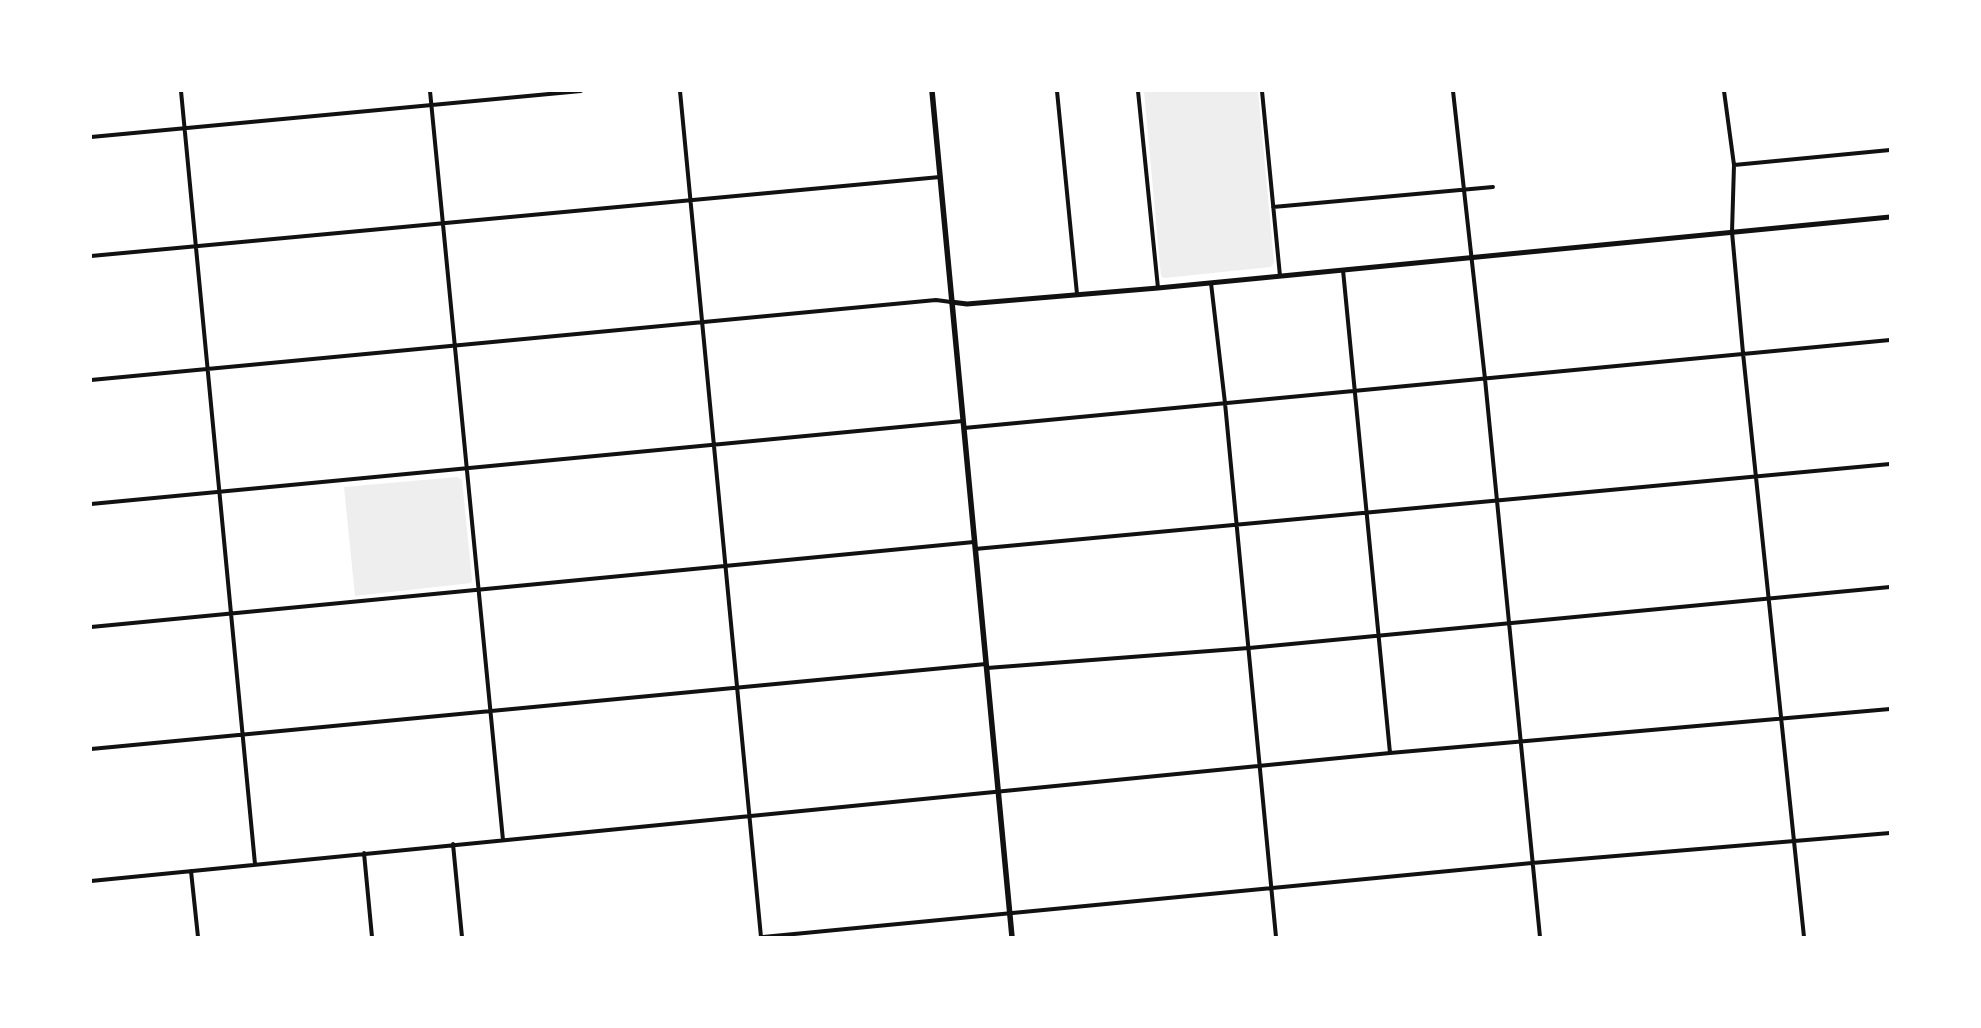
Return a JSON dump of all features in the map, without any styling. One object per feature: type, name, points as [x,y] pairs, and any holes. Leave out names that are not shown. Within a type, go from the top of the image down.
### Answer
[{"type":"main road","points":[[932,91],[1012,937]]},
{"type":"street","points":[[181,91],[255,864]]},
{"type":"street","points":[[430,91],[503,840]]},
{"type":"street","points":[[91,137],[581,91]]},
{"type":"street","points":[[680,91],[736,687],[762,937],[1532,863],[1890,833]]},
{"type":"street","points":[[1057,91],[1077,294]]},
{"type":"street","points":[[1138,91],[1158,288]]},
{"type":"street","points":[[1262,91],[1280,276]]},
{"type":"street","points":[[1453,91],[1485,379],[1540,937]]},
{"type":"street","points":[[1724,91],[1734,165],[1732,232],[1743,353],[1804,937]]},
{"type":"street","points":[[1734,165],[1890,150]]},
{"type":"street","points":[[91,256],[940,177]]},
{"type":"street","points":[[1273,207],[1493,187]]},
{"type":"street","points":[[91,380],[936,300],[967,304],[1158,288],[1890,217]]},
{"type":"street","points":[[1343,270],[1390,753]]},
{"type":"street","points":[[1211,282],[1225,403],[1276,937]]},
{"type":"street","points":[[964,428],[1890,340]]},
{"type":"street","points":[[91,504],[963,421]]},
{"type":"street","points":[[975,550],[1890,464]]},
{"type":"street","points":[[91,627],[974,542]]},
{"type":"street","points":[[91,749],[736,687],[986,666],[1249,648],[1890,587]]},
{"type":"street","points":[[91,881],[1390,753],[1890,709]]},
{"type":"street","points":[[453,844],[462,937]]},
{"type":"street","points":[[364,853],[372,937]]},
{"type":"street","points":[[191,871],[198,937]]},
{"type":"shaded area","points":[[1144,91],[1258,91],[1274,262],[1271,267],[1164,278],[1161,276]]},
{"type":"shaded area","points":[[457,477],[462,480],[471,583],[355,596],[344,487]]}]
